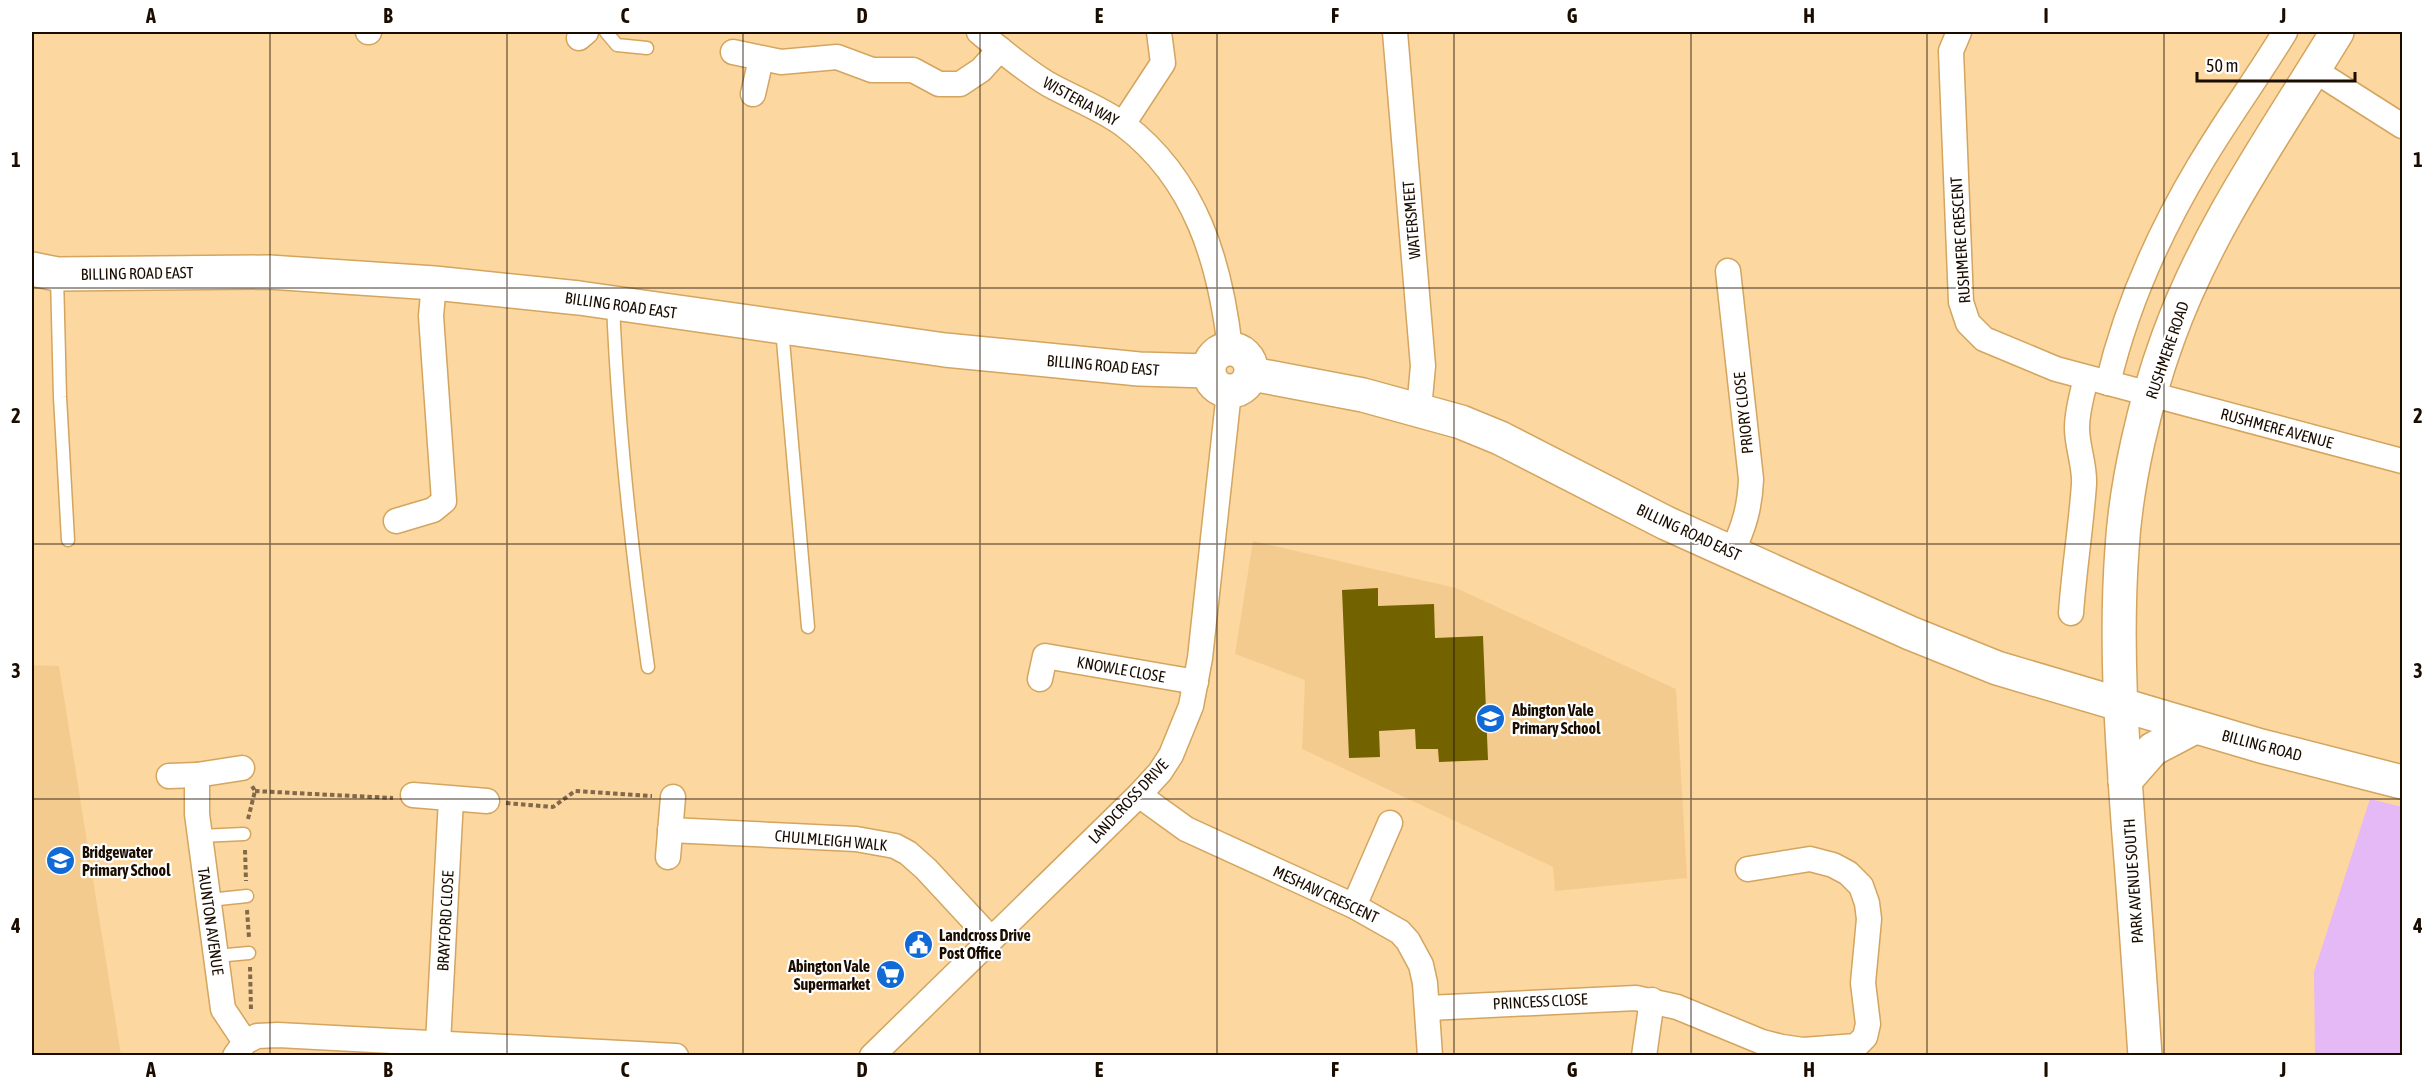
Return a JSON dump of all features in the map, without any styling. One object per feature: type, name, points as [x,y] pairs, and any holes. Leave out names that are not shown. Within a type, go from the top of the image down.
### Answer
[{"type":"street","name":"WISTERIA WAY","points":[[979,32],[1049,84],[1123,124],[1158,155],[1178,180],[1193,205],[1203,229],[1215,269],[1227,324],[1230,371]]},
{"type":"street","points":[[1123,124],[1163,63],[1159,32]]},
{"type":"street","name":"WATERSMEET","points":[[1395,32],[1423,366],[1419,409]]},
{"type":"street","name":"RUSHMERE CRESCENT","points":[[1959,32],[1951,51],[1962,302],[1968,323],[1984,339],[2000,347],[2097,381],[2151,394]]},
{"type":"street","points":[[2071,613],[2084,484],[2078,420],[2122,332],[2146,270],[2169,220],[2200,165],[2285,32]]},
{"type":"street","name":"RUSHMERE ROAD","points":[[2122,706],[2119,631],[2122,546],[2127,503],[2151,394],[2168,338],[2213,235],[2337,32]]},
{"type":"street","points":[[733,52],[781,62],[837,57],[872,70],[913,70],[939,84],[960,84],[981,70],[999,49]]},
{"type":"street","points":[[753,94],[761,59]]},
{"type":"street","points":[[2314,70],[2403,126]]},
{"type":"street","name":"PRIORY CLOSE","points":[[1728,270],[1751,479],[1750,503],[1744,526],[1732,552]]},
{"type":"street","name":"BILLING ROAD EAST","points":[[44,272],[268,272],[434,283],[613,303],[782,328],[1043,360],[1139,369],[1230,371],[1351,393],[1419,409],[1461,422],[1500,438],[1666,523],[1910,633],[1997,668],[2122,706]]},
{"type":"street","points":[[396,521],[433,510],[444,501],[431,316],[434,283]]},
{"type":"street","name":"LANDCROSS DRIVE","points":[[873,1056],[1138,795],[1160,772],[1171,755],[1183,730],[1196,682],[1230,371]]},
{"type":"street","name":"RUSHMERE AVENUE","points":[[2151,394],[2403,461]]},
{"type":"street","name":"KNOWLE CLOSE","points":[[1040,679],[1048,646],[1196,682]]},
{"type":"street","name":"BILLING ROAD","points":[[2122,706],[2403,782]]},
{"type":"street","name":"PARK AVENUE SOUTH","points":[[2122,706],[2125,781],[2145,1056]]},
{"type":"street","points":[[2125,781],[2153,749],[2195,727]]},
{"type":"street","points":[[169,776],[196,775],[242,768]]},
{"type":"street","name":"TAUNTON AVENUE","points":[[196,775],[197,814],[223,1009],[240,1049]]},
{"type":"street","points":[[413,795],[487,801]]},
{"type":"street","name":"MESHAW CRESCENT","points":[[1138,795],[1186,829],[1354,906],[1386,923],[1408,941],[1421,964],[1428,1008],[1430,1056]]},
{"type":"street","points":[[668,857],[673,798]]},
{"type":"street","name":"BRAYFORD CLOSE","points":[[438,1043],[451,799]]},
{"type":"street","points":[[1354,906],[1390,823]]},
{"type":"street","name":"CHULMLEIGH WALK","points":[[670,830],[856,839],[895,846],[908,853],[926,869],[990,939]]},
{"type":"street","name":"PRINCESS CLOSE","points":[[1428,1008],[1620,997],[1652,1000],[1677,1007],[1762,1042],[1782,1047],[1803,1050],[1856,1046],[1865,1037],[1868,1024],[1863,983],[1869,919],[1867,903],[1861,886],[1848,873],[1833,865],[1810,860],[1748,869]]},
{"type":"street","points":[[1644,1056],[1652,1000]]},
{"type":"street","points":[[240,1049],[257,1036],[278,1035],[676,1056]]},
{"type":"lane","points":[[606,32],[617,45],[647,48]]},
{"type":"lane","points":[[44,272],[60,397],[68,540]]},
{"type":"lane","points":[[613,303],[616,381],[634,568],[648,667]]},
{"type":"lane","points":[[782,328],[808,627]]},
{"type":"lane","points":[[200,836],[244,834]]},
{"type":"lane","points":[[208,900],[247,896]]},
{"type":"lane","points":[[216,956],[249,953]]},
{"type":"path","points":[[487,801],[553,807],[575,790],[673,798]]},
{"type":"path","points":[[255,791],[405,799],[413,795]]},
{"type":"shaded area","name":"Abington Vale Primary School","points":[[1253,541],[1456,588],[1676,689],[1687,878],[1555,891],[1553,867],[1302,749],[1305,680],[1235,654]]},
{"type":"shaded area","name":"Bridgewater Primary School","points":[[32,665],[59,666],[121,1055],[32,1055]]},
{"type":"shaded area","points":[[2370,799],[2402,807],[2402,1055],[2315,1055],[2314,972]]},
{"type":"building","points":[[1378,588],[1378,606],[1434,604],[1435,638],[1483,636],[1488,760],[1439,762],[1438,749],[1416,749],[1415,729],[1379,731],[1380,757],[1349,758],[1342,590]]},
{"type":"place","name":"Abington Vale Primary School","points":[[1491,719]]},
{"type":"place","name":"Bridgewater Primary School","points":[[61,861]]},
{"type":"place","name":"Landcross Drive Post Office","points":[[918,944]]},
{"type":"place","name":"Abington Vale Supermarket","points":[[891,975]]}]
